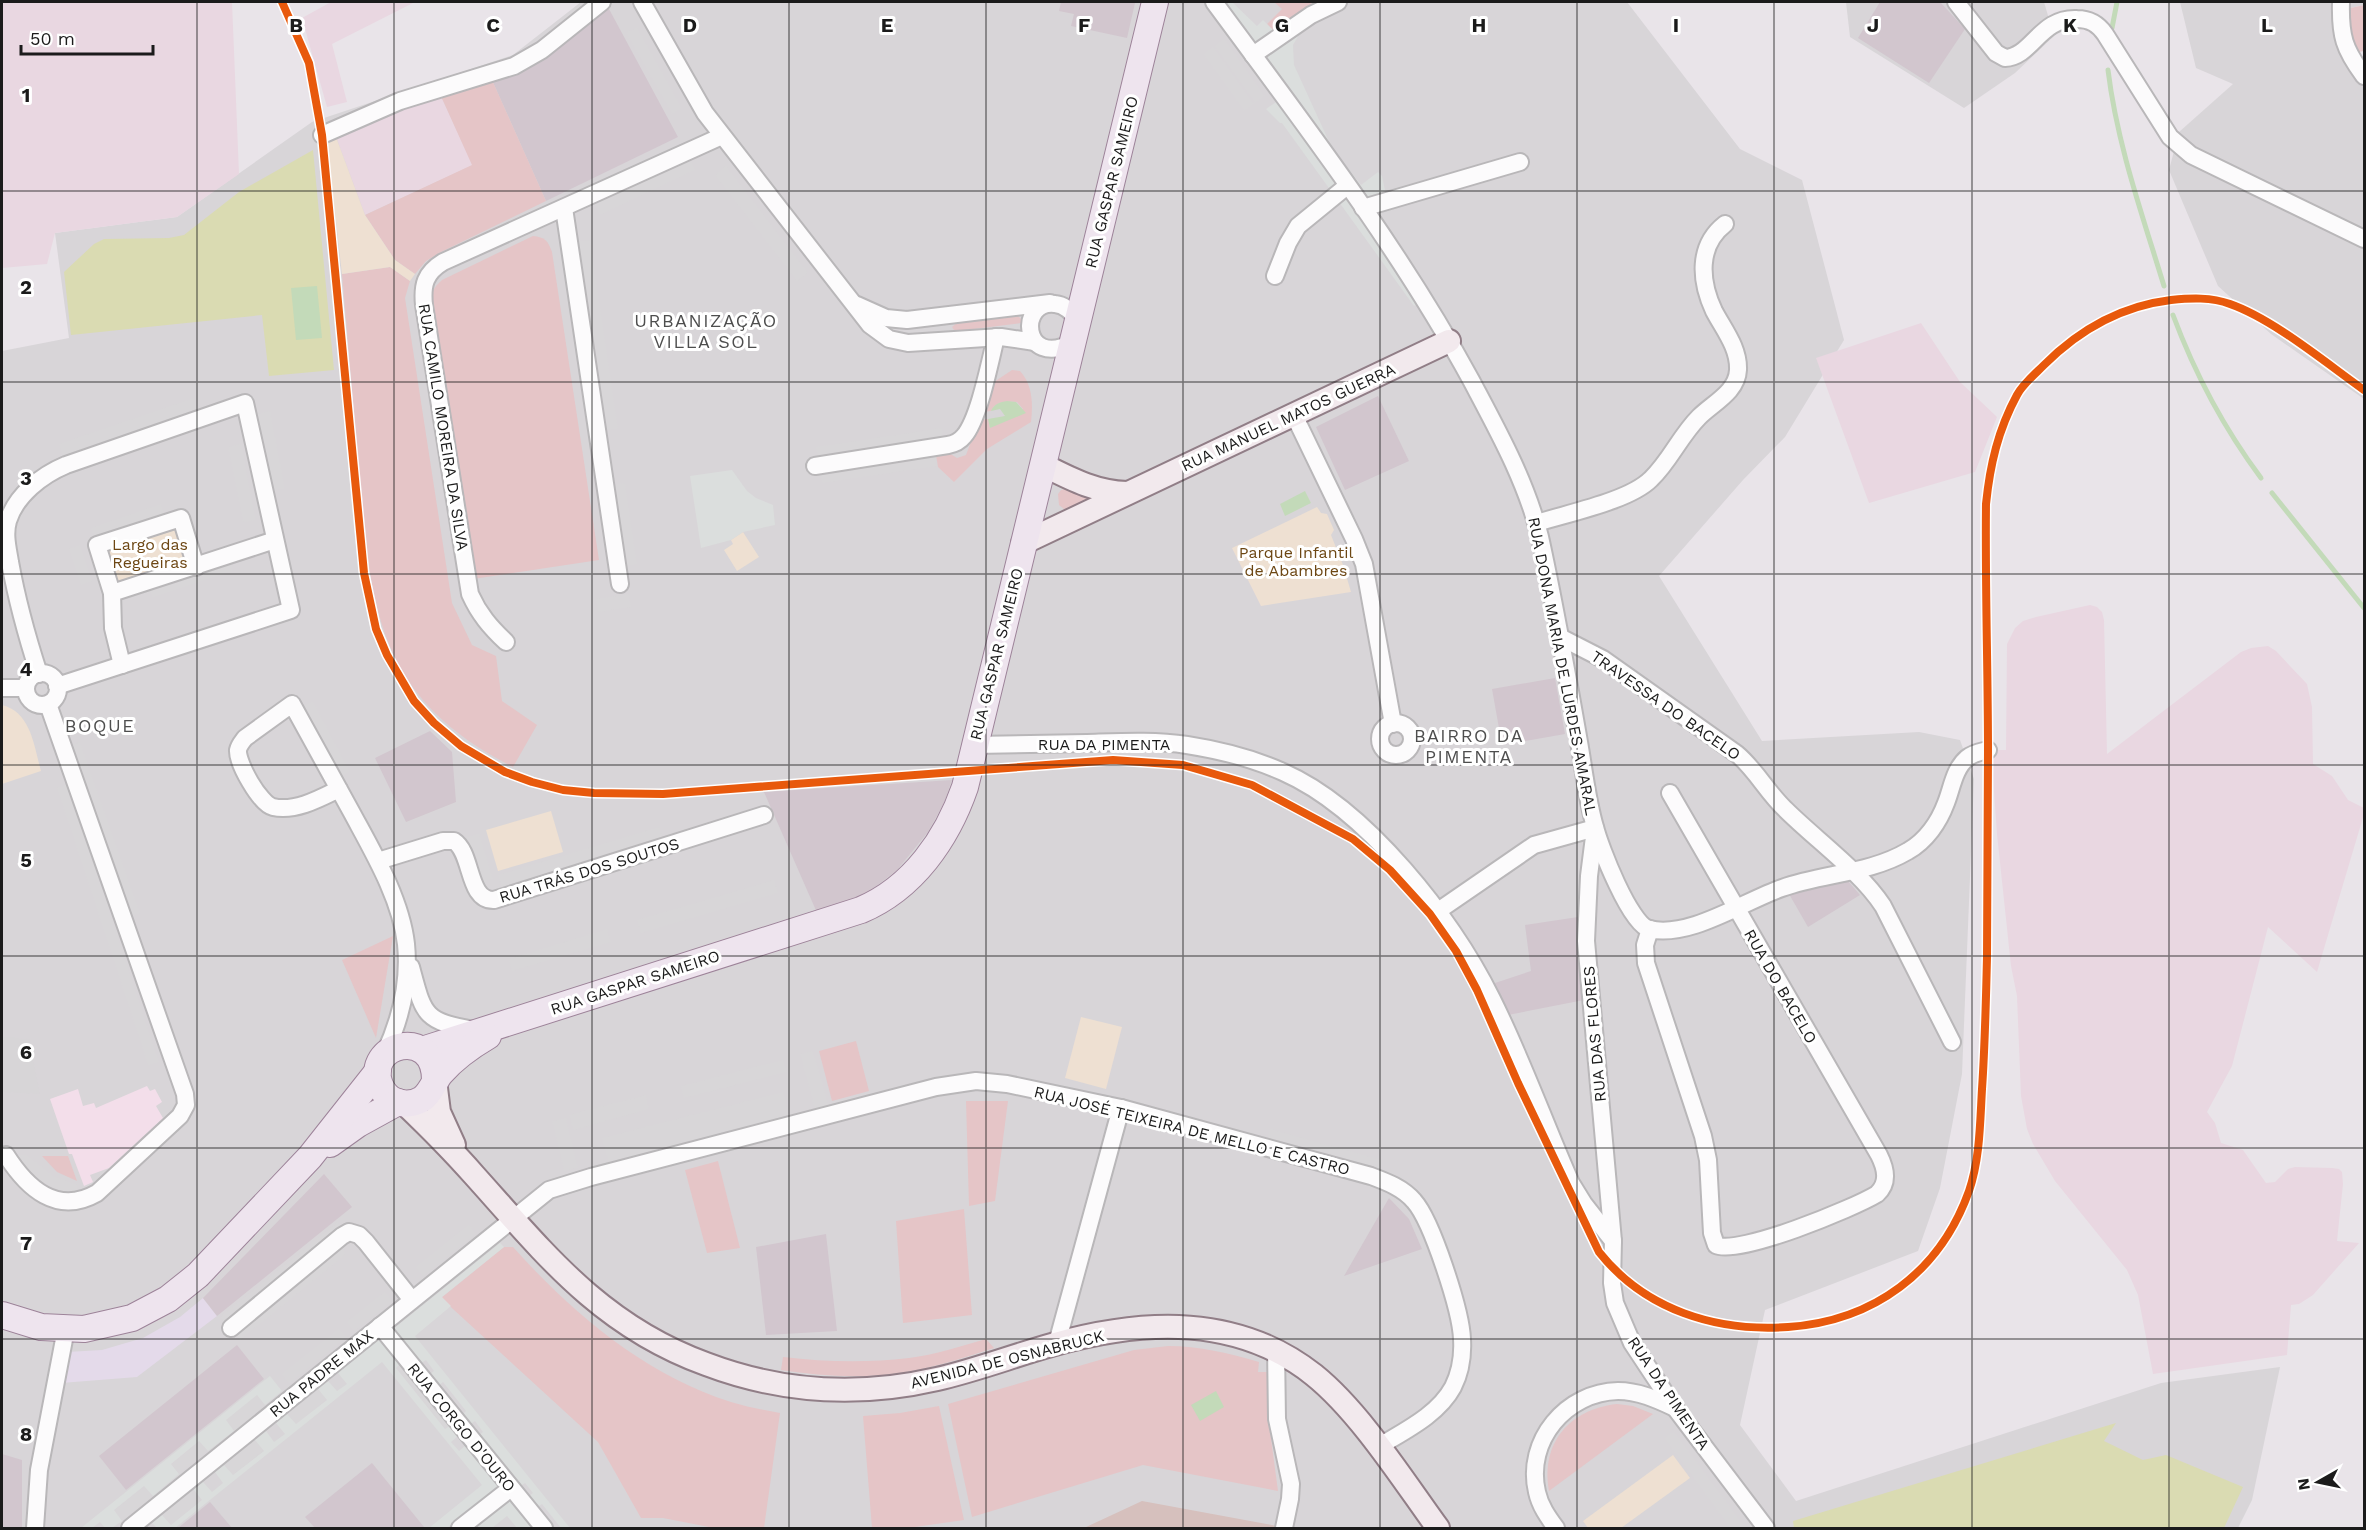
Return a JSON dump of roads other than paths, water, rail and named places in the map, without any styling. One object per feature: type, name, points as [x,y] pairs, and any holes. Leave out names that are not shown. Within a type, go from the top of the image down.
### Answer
[{"type":"main road","name":"RUA GASPAR SAMEIRO","points":[[509,1023],[872,905],[901,885],[927,859],[941,840],[961,798],[1065,369],[1060,323],[1155,2]]},
{"type":"main road","name":"RUA MANUEL MATOS GUERRA","points":[[1023,543],[1449,341]]},
{"type":"main road","points":[[1042,465],[1091,488],[1127,493]]},
{"type":"main road","points":[[2,1315],[41,1327],[84,1329],[120,1322],[145,1313],[168,1299],[198,1275],[310,1157],[391,1050],[399,1046],[419,1048],[509,1023]]},
{"type":"main road","points":[[310,1157],[358,1124],[402,1103],[424,1098],[435,1080],[464,1052],[509,1023]]},
{"type":"main road","points":[[419,1048],[432,1062],[437,1105],[442,1121],[463,1162]]},
{"type":"main road","points":[[378,1068],[378,1079],[385,1094],[402,1103],[463,1162]]},
{"type":"main road","name":"AVENIDA DE OSNABRUCK","points":[[463,1162],[574,1284],[623,1322],[659,1343],[702,1363],[765,1382],[803,1388],[848,1390],[903,1385],[938,1379],[1057,1344],[1136,1328],[1187,1327],[1233,1333],[1276,1349],[1313,1374],[1335,1393],[1438,1528]]},
{"type":"street","points":[[322,135],[400,101],[514,66],[542,50],[602,2]]},
{"type":"street","points":[[642,2],[701,106],[722,136],[870,325],[889,339],[908,343],[996,337],[1060,323]]},
{"type":"street","name":"RUA DONA MARIA DE LURDES AMARAL","points":[[1214,2],[1414,281],[1508,450],[1528,495],[1537,523],[1595,828],[1631,914],[1643,926],[1650,929]]},
{"type":"street","points":[[1253,55],[1311,15],[1338,2]]},
{"type":"street","points":[[1956,2],[1996,53],[2005,58],[2019,53],[2053,23],[2079,18],[2095,23],[2105,34],[2170,137],[2191,155],[2364,238]]},
{"type":"street","points":[[2341,2],[2345,46],[2364,76]]},
{"type":"street","name":"RUA CAMILO MOREIRA DA SILVA","points":[[506,642],[488,626],[470,594],[424,305],[423,286],[428,273],[443,262],[722,136]]},
{"type":"street","points":[[1363,208],[1520,162]]},
{"type":"street","points":[[1275,276],[1288,243],[1298,226],[1347,186]]},
{"type":"street","points":[[564,208],[620,584]]},
{"type":"street","points":[[1537,523],[1617,498],[1646,484],[1689,428],[1731,389],[1738,376],[1738,360],[1732,343],[1710,301],[1703,260],[1708,243],[1725,224]]},
{"type":"street","points":[[850,300],[886,318],[1060,323]]},
{"type":"street","points":[[935,318],[929,330],[937,342]]},
{"type":"street","points":[[815,466],[948,445],[959,441],[968,430],[974,416],[996,337]]},
{"type":"street","points":[[39,674],[18,608],[7,531],[15,506],[26,491],[49,473],[66,465],[245,404],[291,610],[57,686]]},
{"type":"street","points":[[1294,415],[1364,564],[1393,724]]},
{"type":"street","points":[[128,663],[113,628],[112,593],[97,545],[181,518],[196,567]]},
{"type":"street","points":[[112,593],[275,540]]},
{"type":"street","name":"TRAVESSA DO BACELO","points":[[1560,637],[1603,659],[1737,754],[1756,773],[1781,806],[1852,872],[1883,906],[1952,1042]]},
{"type":"street","points":[[39,674],[49,675],[57,686],[55,698],[48,704],[38,705],[29,699],[26,688],[30,678],[39,674]]},
{"type":"street","points":[[2,688],[26,688]]},
{"type":"street","points":[[6,1155],[25,1181],[42,1194],[58,1201],[82,1201],[97,1193],[176,1121],[186,1105],[183,1088],[48,704]]},
{"type":"street","points":[[339,789],[301,805],[282,808],[269,806],[259,798],[239,758],[239,746],[245,738],[292,704],[339,789],[378,861],[398,911],[418,996],[426,1012],[446,1024],[477,1031]]},
{"type":"street","name":"RUA DA PIMENTA","points":[[974,745],[1134,742],[1187,745],[1283,772],[1314,789],[1350,815],[1438,911],[1457,938],[1492,999],[1577,1194],[1613,1241],[1612,1283],[1617,1311],[1632,1343],[1676,1408],[1766,1528]]},
{"type":"street","points":[[1650,929],[1687,927],[1800,882],[1852,872],[1896,857],[1922,841],[1940,818],[1959,767],[1971,755],[1988,750]]},
{"type":"street","name":"RUA DO BACELO","points":[[1650,929],[1644,952],[1705,1142],[1714,1241],[1719,1247],[1774,1236],[1870,1198],[1883,1188],[1884,1164],[1880,1155],[1670,793]]},
{"type":"street","name":"RUA TRÁS DOS SOUTOS","points":[[378,861],[443,841],[454,841],[462,850],[479,895],[494,900],[764,815]]},
{"type":"street","points":[[1438,911],[1534,845],[1595,828]]},
{"type":"street","name":"RUA DAS FLORES","points":[[1595,828],[1588,876],[1586,941],[1613,1241]]},
{"type":"street","points":[[378,1068],[398,1023],[403,1004],[406,952]]},
{"type":"street","points":[[403,1004],[406,1023],[419,1048]]},
{"type":"street","name":"RUA JOSÉ TEIXEIRA DE MELLO E CASTRO","points":[[512,1218],[541,1195],[558,1187],[955,1083],[996,1082],[1121,1108],[1371,1176],[1389,1183],[1413,1200],[1428,1226],[1453,1296],[1462,1328],[1463,1350],[1456,1378],[1443,1402],[1429,1414],[1378,1447]]},
{"type":"street","points":[[1057,1344],[1121,1108]]},
{"type":"street","name":"RUA PADRE MAX","points":[[130,1528],[512,1218]]},
{"type":"street","points":[[231,1328],[349,1232],[359,1235],[366,1242],[412,1300]]},
{"type":"street","name":"RUA CORGO D'OURO","points":[[380,1326],[544,1528]]},
{"type":"street","points":[[35,1528],[39,1470],[66,1329]]},
{"type":"street","points":[[1276,1349],[1277,1419],[1291,1484],[1284,1528]]},
{"type":"street","points":[[1556,1528],[1539,1501],[1535,1484],[1535,1466],[1543,1438],[1563,1411],[1582,1399],[1616,1391],[1648,1396],[1676,1408]]},
{"type":"street","points":[[460,1528],[511,1488]]},
{"type":"waterway","points":[[2112,28],[2117,2]]},
{"type":"waterway","points":[[2108,70],[2117,125],[2164,286]]},
{"type":"waterway","points":[[2173,315],[2211,400],[2261,478]]},
{"type":"waterway","points":[[2272,493],[2364,608]]},
{"type":"district","name":"URBANIZAÇÃO VILLA SOL","points":[[706,331]]},
{"type":"district","name":"BOQUE","points":[[100,726]]},
{"type":"district","name":"BAIRRO DA PIMENTA","points":[[1469,746]]},
{"type":"park label","name":"Largo das Regueiras","points":[[150,553]]},
{"type":"park label","name":"Parque Infantil de Abambres","points":[[1296,561]]}]
